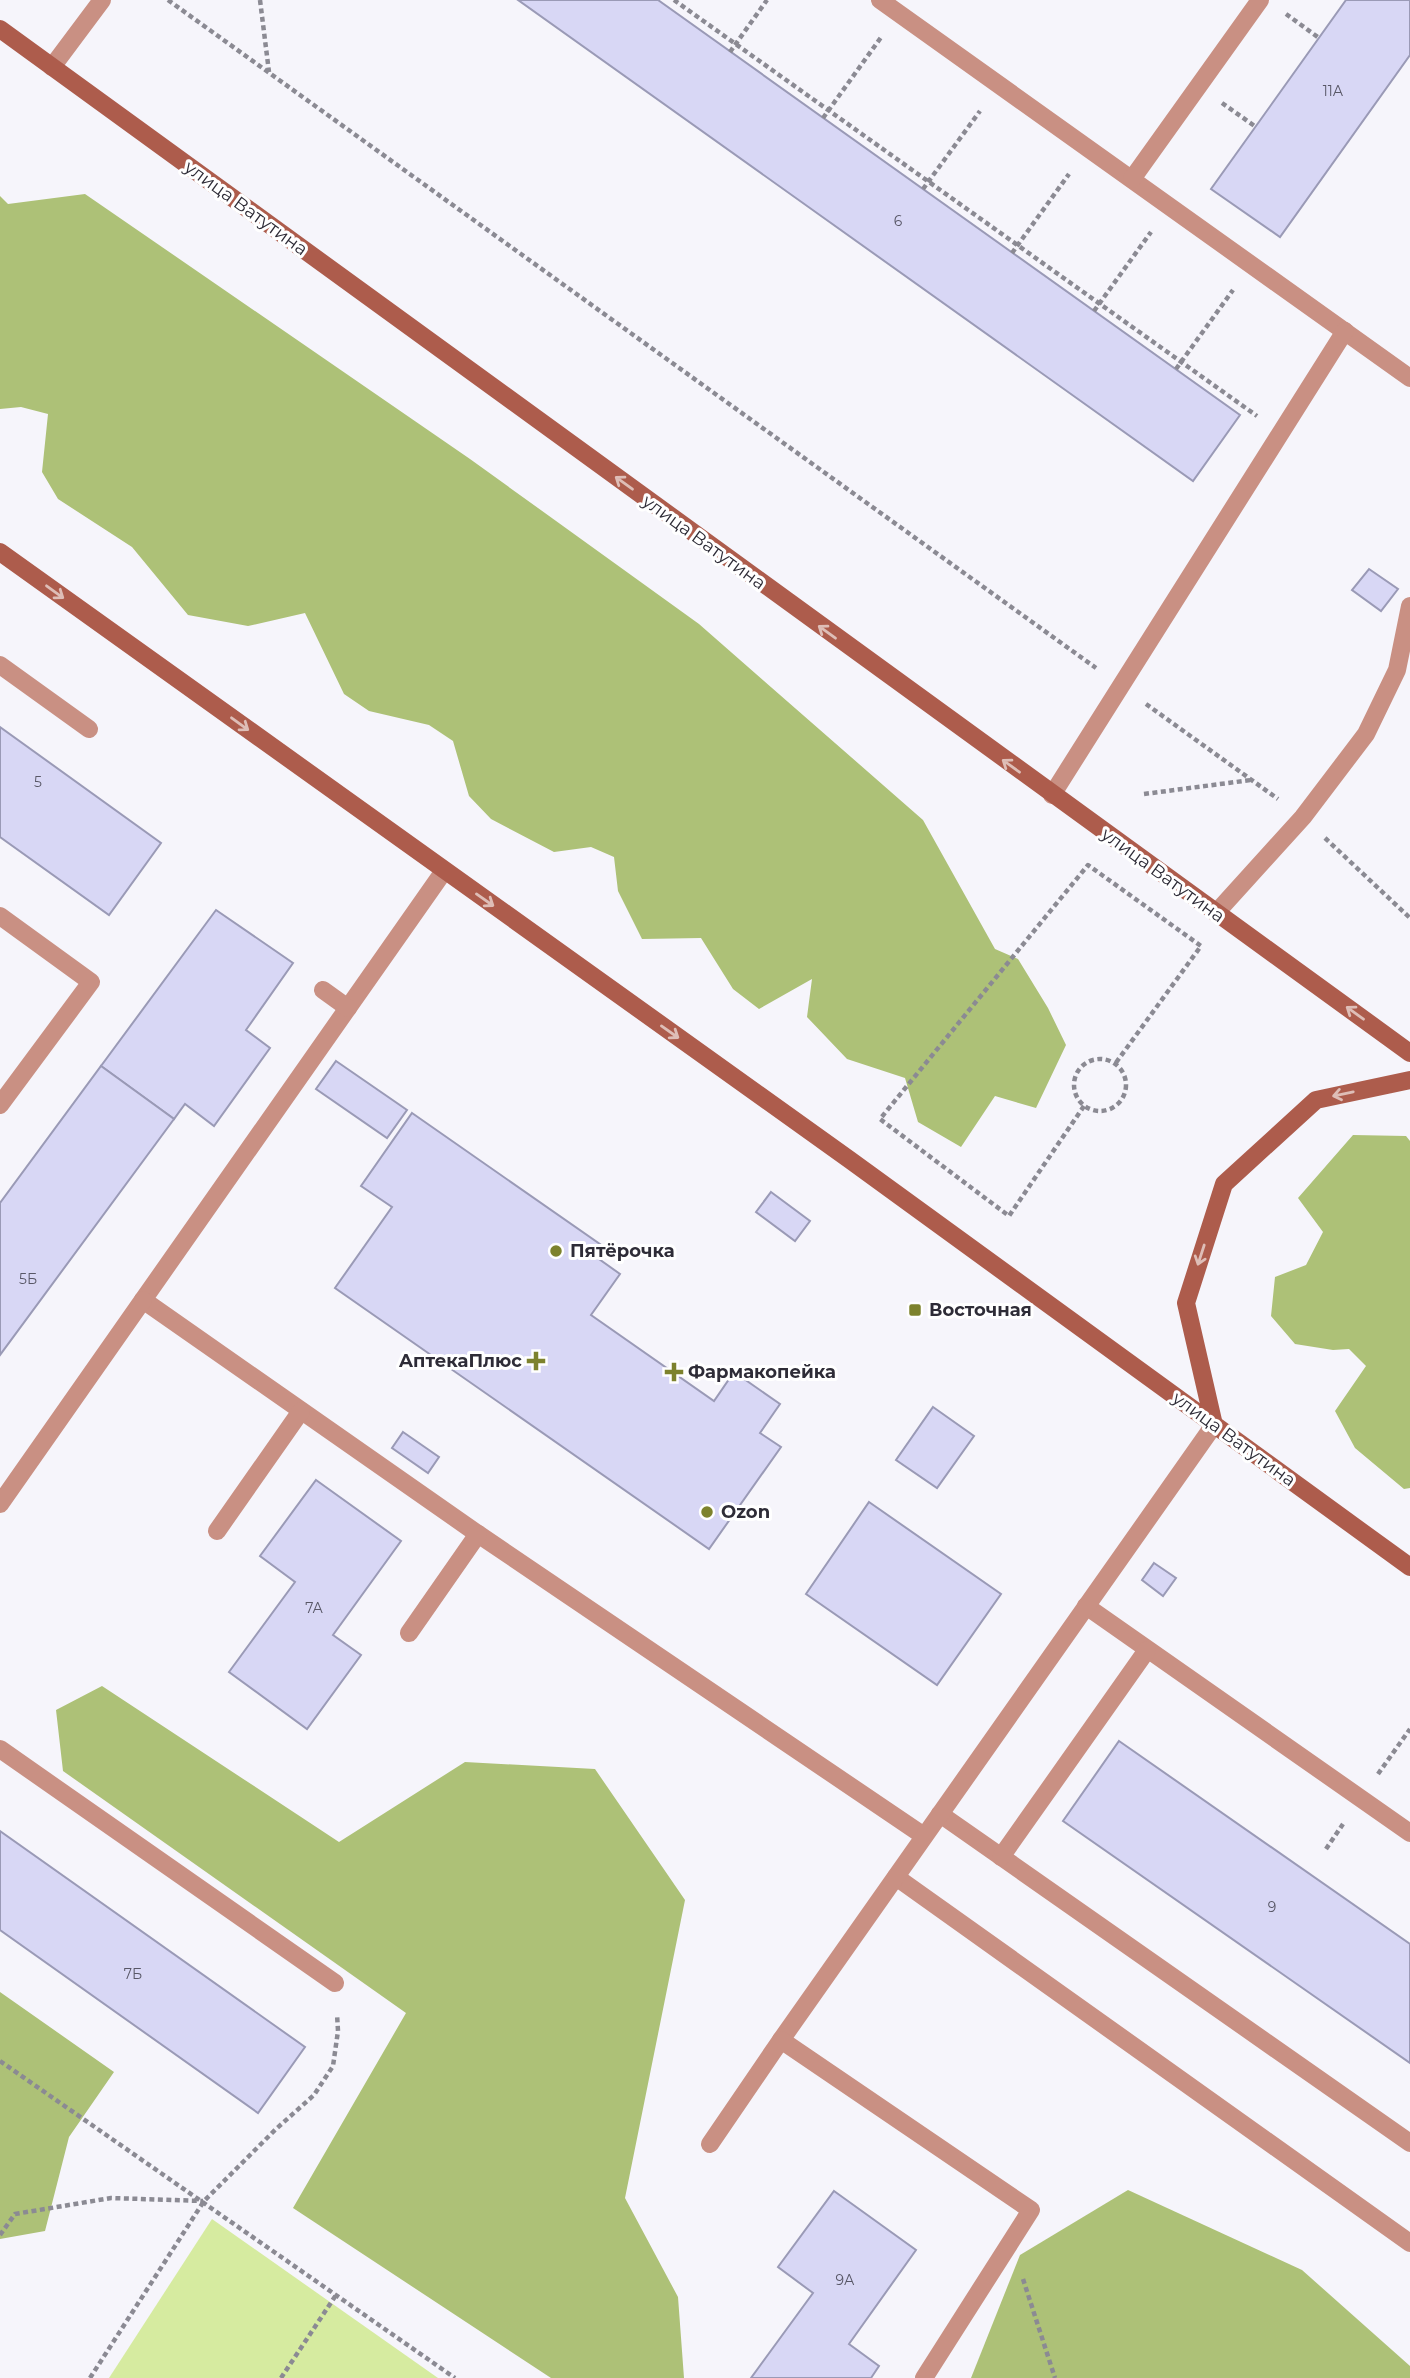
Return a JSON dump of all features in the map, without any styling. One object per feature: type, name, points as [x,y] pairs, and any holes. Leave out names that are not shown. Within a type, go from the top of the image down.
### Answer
[{"type":"main road","name":"улица Ватутина","points":[[0,29],[1410,1053]]},
{"type":"main road","name":"улица Ватутина","points":[[0,552],[850,1160],[1410,1567]]},
{"type":"main road","points":[[1214,1425],[1186,1303],[1224,1184],[1316,1100],[1410,1080]]},
{"type":"street","points":[[52,67],[102,0]]},
{"type":"street","points":[[880,0],[1410,378]]},
{"type":"street","points":[[1132,179],[1199,86],[1268,4]]},
{"type":"street","points":[[1052,795],[1345,331]]},
{"type":"street","points":[[1216,913],[1303,817],[1366,734],[1397,670],[1410,606]]},
{"type":"street","points":[[0,665],[89,729]]},
{"type":"street","points":[[0,1504],[444,872]]},
{"type":"street","points":[[0,916],[91,982],[0,1105]]},
{"type":"street","points":[[323,990],[348,1008]]},
{"type":"street","points":[[143,1300],[478,1534],[924,1836]]},
{"type":"street","points":[[217,1531],[301,1412]]},
{"type":"street","points":[[710,2144],[1214,1425]]},
{"type":"street","points":[[409,1633],[478,1534]]},
{"type":"street","points":[[1086,1606],[1410,1833]]},
{"type":"street","points":[[1001,1857],[1147,1650]]},
{"type":"street","points":[[0,1749],[335,1983]]},
{"type":"street","points":[[940,1814],[1410,2143]]},
{"type":"street","points":[[896,1877],[1410,2244]]},
{"type":"street","points":[[781,2040],[1031,2210],[924,2378]]},
{"type":"path","points":[[260,0],[270,73]]},
{"type":"path","points":[[674,0],[1280,433]]},
{"type":"path","points":[[730,52],[767,0]]},
{"type":"path","points":[[172,1],[1303,817],[1410,918]]},
{"type":"path","points":[[1268,4],[1319,38]]},
{"type":"path","points":[[823,118],[898,13]]},
{"type":"path","points":[[923,189],[999,85]]},
{"type":"path","points":[[1199,86],[1256,127]]},
{"type":"path","points":[[1012,253],[1088,148]]},
{"type":"path","points":[[1094,311],[1170,206]]},
{"type":"path","points":[[1176,369],[1251,265]]},
{"type":"path","points":[[1144,794],[1252,780]]},
{"type":"path","points":[[1084,1107],[1009,1216],[880,1119],[1088,865],[1201,946],[1115,1064]]},
{"type":"path","points":[[1095,1059],[1106,1059],[1115,1064],[1126,1080],[1126,1091],[1121,1100],[1114,1108],[1104,1111],[1084,1107],[1073,1089],[1078,1070],[1095,1059]]},
{"type":"path","points":[[90,2378],[204,2201],[314,2095],[333,2066],[338,2031],[335,1983]]},
{"type":"path","points":[[0,2061],[454,2378]]},
{"type":"path","points":[[0,2235],[15,2214],[97,2200],[111,2198],[204,2201]]},
{"type":"path","points":[[1012,2241],[1055,2378]]},
{"type":"path","points":[[281,2378],[335,2295]]},
{"type":"green space","points":[[85,194],[470,459],[699,624],[923,820],[995,949],[1018,959],[1048,1008],[1066,1045],[1036,1108],[995,1096],[961,1147],[918,1122],[905,1078],[847,1059],[807,1017],[812,979],[759,1009],[733,989],[701,938],[642,939],[618,891],[614,857],[591,847],[554,852],[491,819],[469,796],[453,741],[429,725],[369,711],[344,694],[305,613],[248,626],[188,615],[132,547],[58,499],[42,472],[48,414],[21,407],[0,409],[0,196],[8,204]]},
{"type":"green space","points":[[1353,1135],[1406,1136],[1410,1141],[1410,1488],[1404,1489],[1355,1448],[1335,1411],[1366,1366],[1349,1349],[1333,1350],[1295,1344],[1271,1316],[1275,1277],[1306,1265],[1323,1232],[1298,1198]]},
{"type":"green space","points":[[102,1686],[339,1842],[465,1762],[595,1769],[685,1900],[625,2198],[678,2297],[684,2378],[551,2378],[293,2208],[406,2013],[63,1771],[56,1710]]},
{"type":"green space","points":[[0,1992],[114,2072],[69,2137],[45,2231],[0,2239]]},
{"type":"green space","points":[[1128,2190],[1302,2270],[1410,2366],[1410,2378],[971,2378],[1020,2255]]},
{"type":"green space","points":[[212,2219],[438,2378],[109,2378]]},
{"type":"building","points":[[518,0],[658,0],[1240,415],[1193,481]]},
{"type":"building","points":[[1346,0],[1410,0],[1410,55],[1280,237],[1211,189]]},
{"type":"building","points":[[1369,569],[1398,589],[1381,611],[1352,590]]},
{"type":"building","points":[[0,727],[161,843],[109,915],[0,837]]},
{"type":"building","points":[[216,910],[293,963],[246,1030],[270,1048],[214,1126],[185,1104],[174,1119],[101,1066]]},
{"type":"building","points":[[336,1061],[407,1110],[387,1138],[316,1089]]},
{"type":"building","points":[[101,1066],[174,1119],[0,1355],[0,1203]]},
{"type":"building","points":[[412,1113],[607,1249],[599,1259],[620,1274],[591,1315],[714,1401],[734,1372],[780,1404],[760,1433],[781,1447],[709,1549],[335,1288],[392,1207],[361,1186]]},
{"type":"building","points":[[771,1192],[810,1221],[795,1241],[756,1212]]},
{"type":"building","points":[[933,1407],[974,1436],[937,1488],[896,1460]]},
{"type":"building","points":[[403,1432],[439,1457],[428,1473],[392,1448]]},
{"type":"building","points":[[316,1480],[401,1541],[333,1635],[361,1655],[307,1729],[229,1672],[295,1582],[260,1556]]},
{"type":"building","points":[[869,1502],[1001,1594],[937,1685],[806,1594]]},
{"type":"building","points":[[1154,1563],[1176,1578],[1163,1596],[1142,1580]]},
{"type":"building","points":[[1119,1741],[1410,1944],[1410,2063],[1063,1821]]},
{"type":"building","points":[[0,1831],[305,2047],[258,2113],[0,1930]]},
{"type":"building","points":[[834,2191],[916,2250],[849,2344],[879,2366],[871,2378],[751,2378],[813,2293],[778,2267]]},
{"type":"place","name":"Пятёрочка","points":[[556,1251]]},
{"type":"place","name":"Восточная","points":[[915,1310]]},
{"type":"place","name":"АптекаПлюс","points":[[536,1361]]},
{"type":"place","name":"Фармакопейка","points":[[674,1372]]},
{"type":"place","name":"Ozon","points":[[707,1512]]}]
